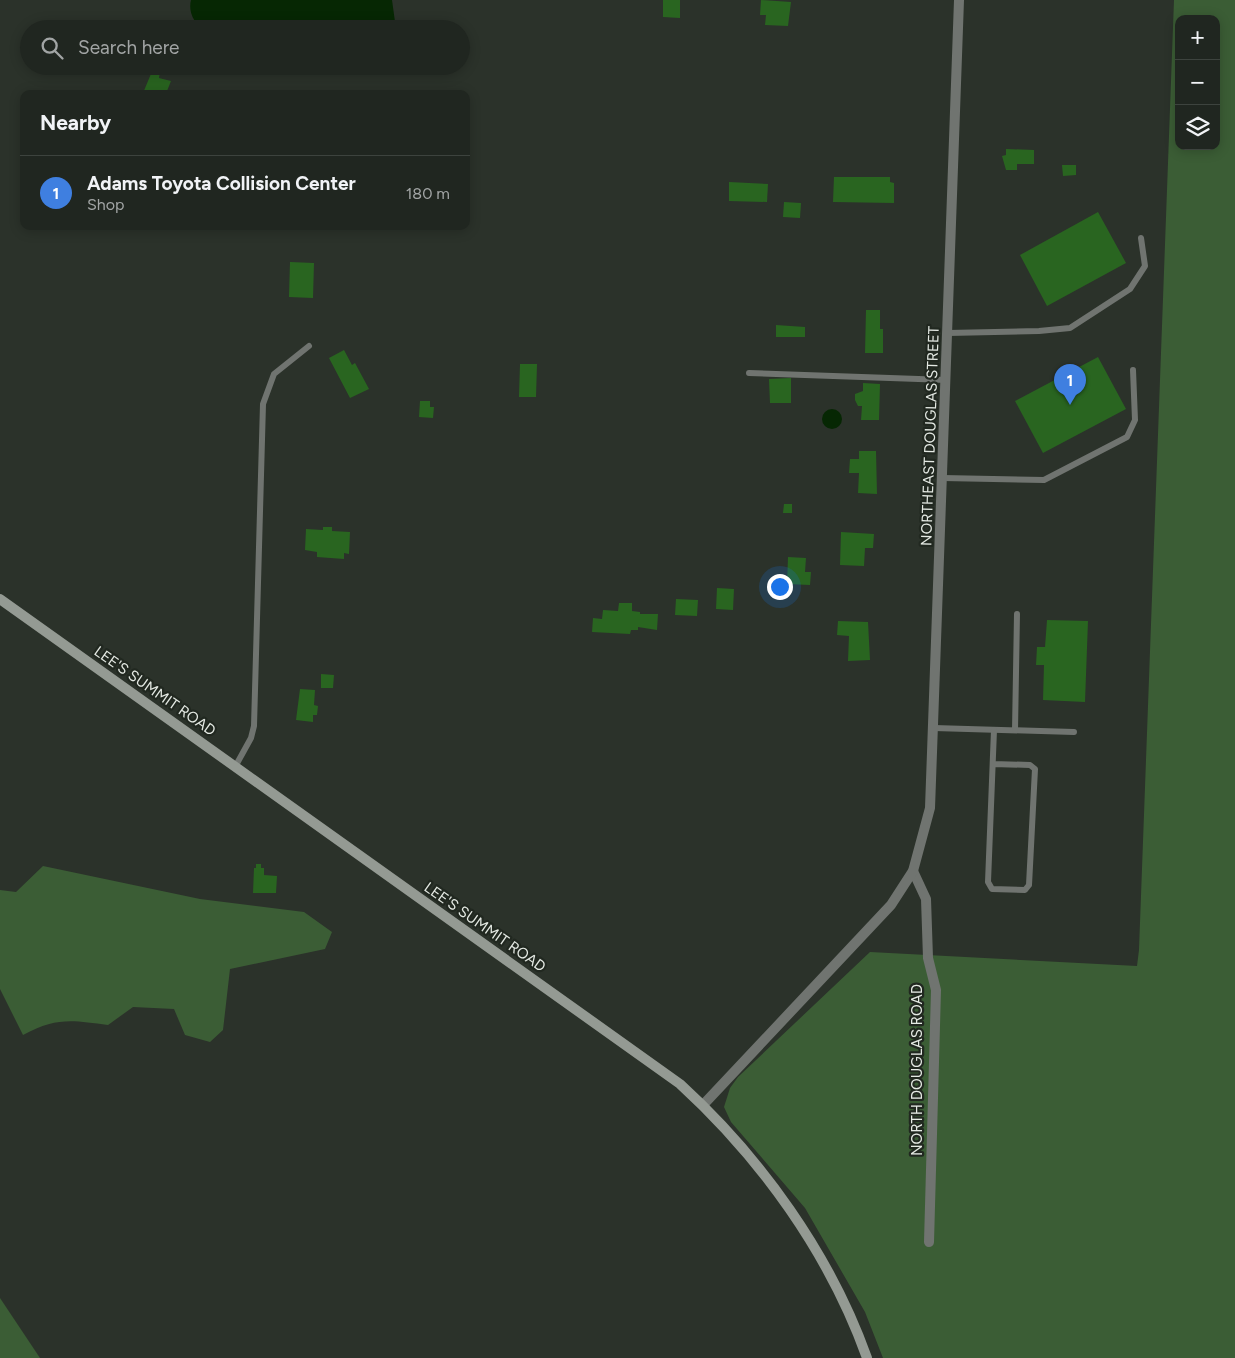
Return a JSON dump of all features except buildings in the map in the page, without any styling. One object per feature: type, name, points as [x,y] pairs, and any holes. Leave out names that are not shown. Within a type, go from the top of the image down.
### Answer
[{"type":"main road","name":"LEE'S SUMMIT ROAD","points":[[0,599],[650,1062],[703,1105],[744,1151],[814,1246],[837,1289],[867,1358]]},
{"type":"street","name":"NORTHEAST DOUGLAS STREET","points":[[703,1105],[891,905],[912,871],[930,808],[960,0]]},
{"type":"street","name":"NORTH DOUGLAS ROAD","points":[[912,871],[926,899],[928,958],[936,990],[930,1242]]},
{"type":"lane","points":[[948,333],[1039,331],[1070,328],[1130,289],[1145,266],[1141,238]]},
{"type":"lane","points":[[235,767],[251,738],[254,726],[263,404],[274,374],[309,346]]},
{"type":"lane","points":[[943,478],[1044,480],[1127,438],[1135,420],[1134,370]]},
{"type":"lane","points":[[749,372],[947,380]]},
{"type":"lane","points":[[1015,730],[1017,614]]},
{"type":"lane","points":[[934,728],[1074,732]]},
{"type":"lane","points":[[993,764],[1030,765],[1036,769],[1030,885],[1025,890],[992,889],[988,882],[994,730]]},
{"type":"shaded area","points":[[191,0],[392,0],[395,20],[194,20],[190,5]]},
{"type":"shaded area","points":[[1174,0],[1235,0],[1235,1358],[883,1358],[865,1312],[805,1208],[731,1122],[724,1107],[730,1088],[738,1077],[870,952],[1137,966]]},
{"type":"shaded area","points":[[832,409],[839,412],[842,419],[839,426],[832,429],[825,426],[822,419],[825,412]]},
{"type":"shaded area","points":[[43,866],[200,899],[304,912],[332,932],[325,949],[230,969],[223,1030],[210,1042],[185,1035],[174,1009],[133,1007],[108,1025],[64,1021],[45,1025],[23,1035],[0,989],[0,890],[16,892]]},
{"type":"shaded area","points":[[0,1298],[40,1358],[0,1358]]},
{"type":"place","name":"Adams Toyota Collision Center","points":[[1070,405]]}]
